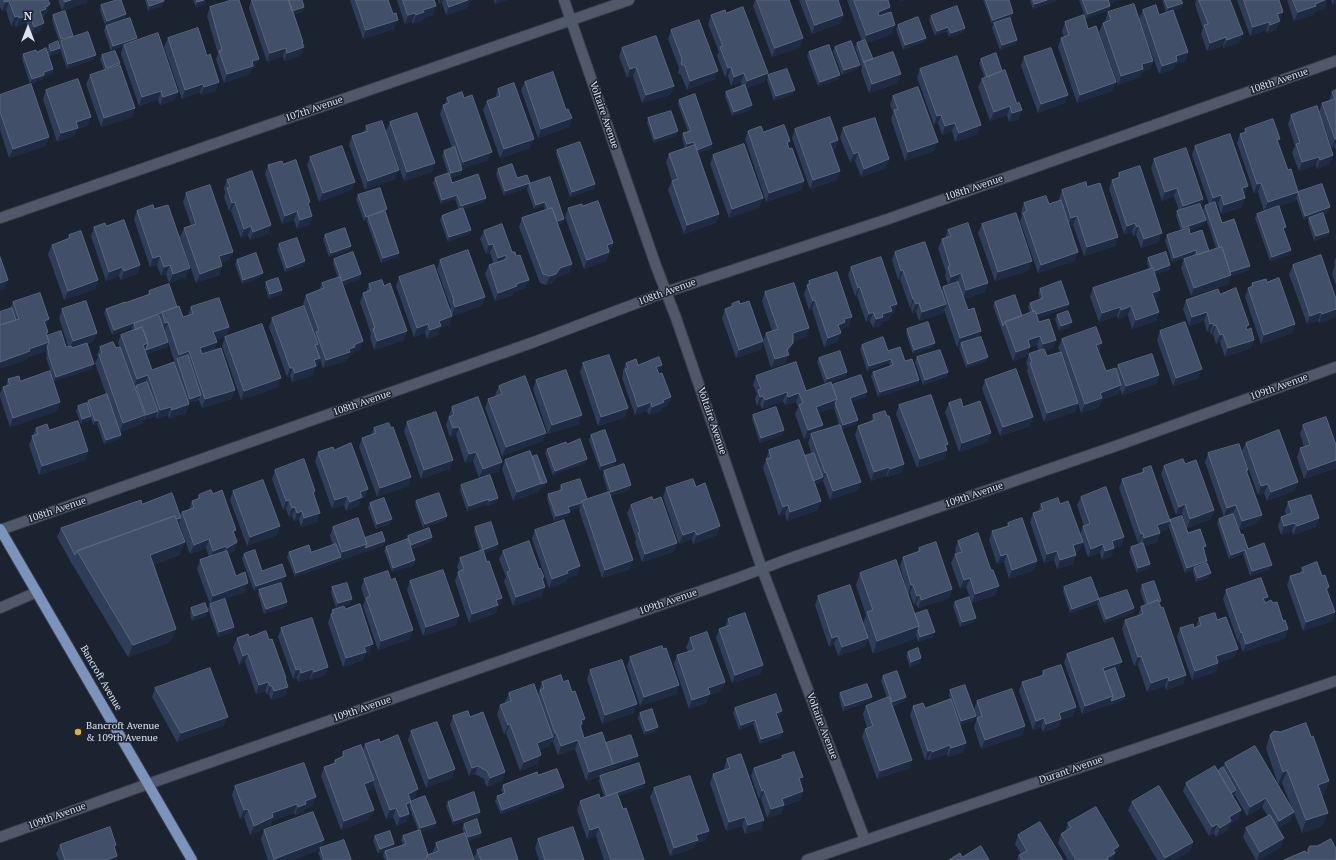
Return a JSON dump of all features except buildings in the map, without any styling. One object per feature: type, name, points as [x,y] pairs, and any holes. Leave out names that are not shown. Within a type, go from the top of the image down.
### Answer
[{"type":"main road","name":"Bancroft Avenue","points":[[0,530],[192,860]]},
{"type":"street","name":"Voltaire Avenue","points":[[564,0],[762,569],[865,840]]},
{"type":"street","name":"107th Avenue","points":[[0,218],[629,0]]},
{"type":"street","name":"108th Avenue","points":[[0,530],[534,342],[666,292],[888,218],[1336,61]]},
{"type":"street","name":"109th Avenue","points":[[0,837],[788,559],[1113,447],[1336,367]]},
{"type":"street","points":[[0,608],[37,592]]},
{"type":"street","name":"Durant Avenue","points":[[807,860],[1336,681]]},
{"type":"place","name":"Bancroft Avenue & 109th Avenue","points":[[78,732]]}]
